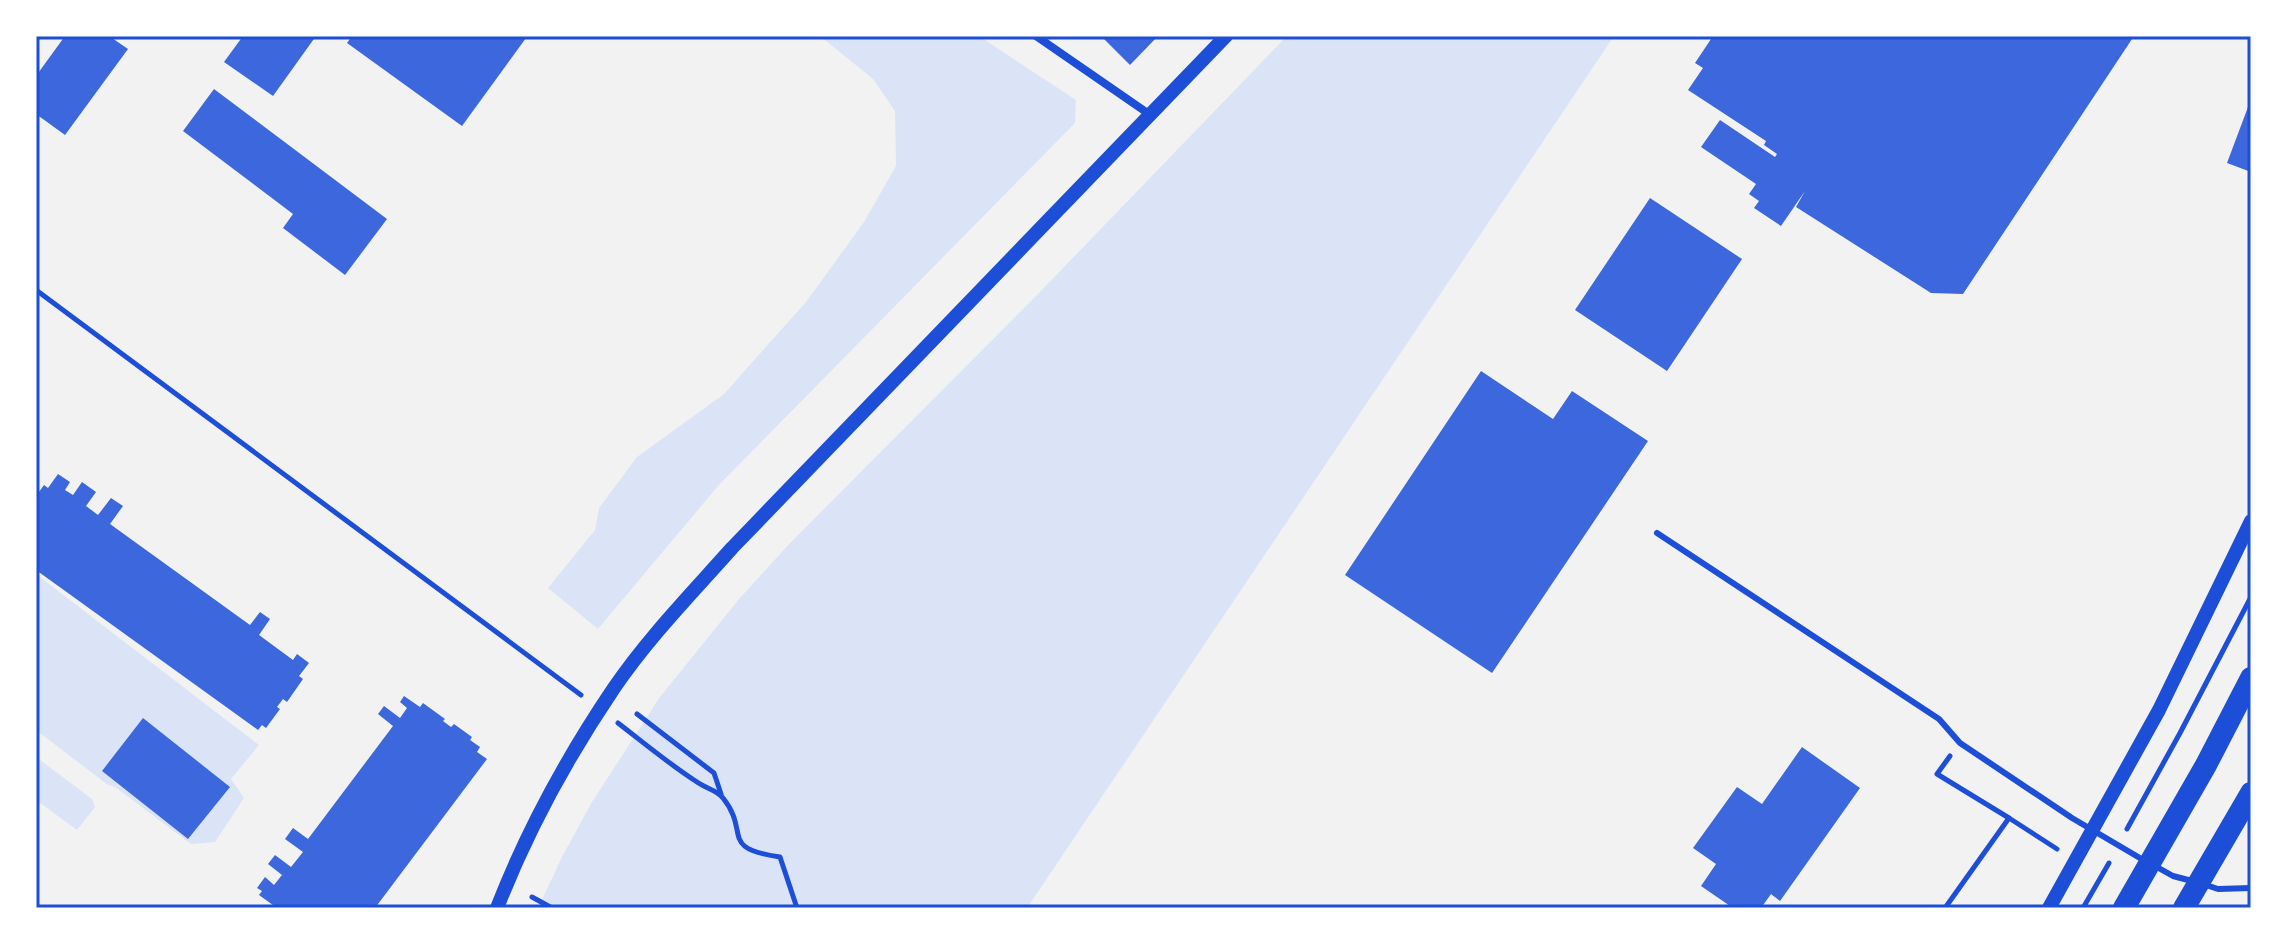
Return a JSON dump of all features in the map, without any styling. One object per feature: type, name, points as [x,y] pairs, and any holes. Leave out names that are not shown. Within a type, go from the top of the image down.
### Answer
[{"type":"highway","points":[[2124,908],[2206,765],[2251,678]]},
{"type":"highway","points":[[2184,908],[2251,793]]},
{"type":"street","points":[[1036,36],[1149,114]]},
{"type":"street","points":[[497,908],[555,784],[615,687],[667,621],[732,548],[1226,36]]},
{"type":"street","points":[[2049,908],[2159,710],[2251,521]]},
{"type":"lane","points":[[1657,533],[1939,719],[1960,743],[2072,818],[2173,876],[2218,889],[2251,888]]},
{"type":"path","points":[[36,290],[561,680]]},
{"type":"path","points":[[2120,842],[2251,597]]},
{"type":"path","points":[[637,714],[714,773],[721,794],[735,816],[736,835],[749,850],[780,857],[797,908]]},
{"type":"path","points":[[1960,743],[1937,774],[2060,851]]},
{"type":"path","points":[[668,762],[701,785],[721,794]]},
{"type":"path","points":[[1945,908],[2009,818]]},
{"type":"path","points":[[2083,908],[2113,856]]},
{"type":"path","points":[[2098,875],[2110,884]]},
{"type":"path","points":[[532,897],[552,908]]},
{"type":"shaded area","points":[[820,36],[979,36],[1076,100],[1075,123],[718,486],[598,629],[548,588],[595,530],[599,508],[637,457],[724,394],[806,302],[864,222],[896,166],[895,111],[873,79]]},
{"type":"shaded area","points":[[1287,36],[1614,36],[1027,908],[538,908],[592,802],[660,697],[739,599],[792,541],[1038,294]]},
{"type":"shaded area","points":[[36,574],[259,745],[231,779],[244,798],[215,842],[191,844],[36,730]]},
{"type":"shaded area","points":[[36,757],[92,799],[95,807],[77,830],[36,800]]},
{"type":"building","points":[[65,36],[109,36],[128,49],[65,135],[36,114],[36,76]]},
{"type":"building","points":[[243,36],[316,36],[273,96],[224,62]]},
{"type":"building","points":[[352,36],[526,38],[462,126],[347,43]]},
{"type":"building","points":[[1101,36],[1158,36],[1130,65]]},
{"type":"building","points":[[1713,36],[2134,36],[1963,294],[1931,293],[1796,207],[1805,191],[1781,226],[1754,208],[1759,201],[1749,194],[1756,184],[1701,147],[1720,120],[1775,157],[1777,154],[1764,145],[1766,141],[1688,90],[1703,68],[1695,63]]},
{"type":"building","points":[[214,89],[387,219],[345,275],[283,228],[293,214],[183,131]]},
{"type":"building","points":[[2251,99],[2251,172],[2227,163]]},
{"type":"building","points":[[1650,198],[1742,259],[1667,371],[1575,310]]},
{"type":"building","points":[[1481,371],[1553,419],[1572,391],[1648,441],[1492,673],[1345,575]]},
{"type":"building","points":[[58,474],[70,482],[65,490],[73,495],[82,482],[96,492],[86,506],[98,515],[111,498],[123,506],[110,524],[250,625],[260,612],[270,619],[259,635],[293,660],[297,654],[309,663],[299,676],[303,679],[287,702],[283,699],[277,707],[280,709],[266,728],[262,725],[258,730],[36,570],[36,496],[44,485],[48,488]]},
{"type":"building","points":[[404,696],[420,707],[423,703],[451,727],[454,724],[472,737],[470,740],[480,747],[477,752],[487,759],[375,908],[277,908],[259,895],[262,891],[257,888],[265,877],[274,885],[282,875],[268,864],[275,855],[291,867],[303,852],[285,839],[293,828],[308,839],[393,726],[378,714],[384,706],[400,718],[407,708],[400,702]]},
{"type":"building","points":[[143,718],[230,787],[188,839],[102,771]]},
{"type":"building","points":[[1802,747],[1860,788],[1780,901],[1771,894],[1761,908],[1733,908],[1701,886],[1716,864],[1693,848],[1737,787],[1762,804]]}]
